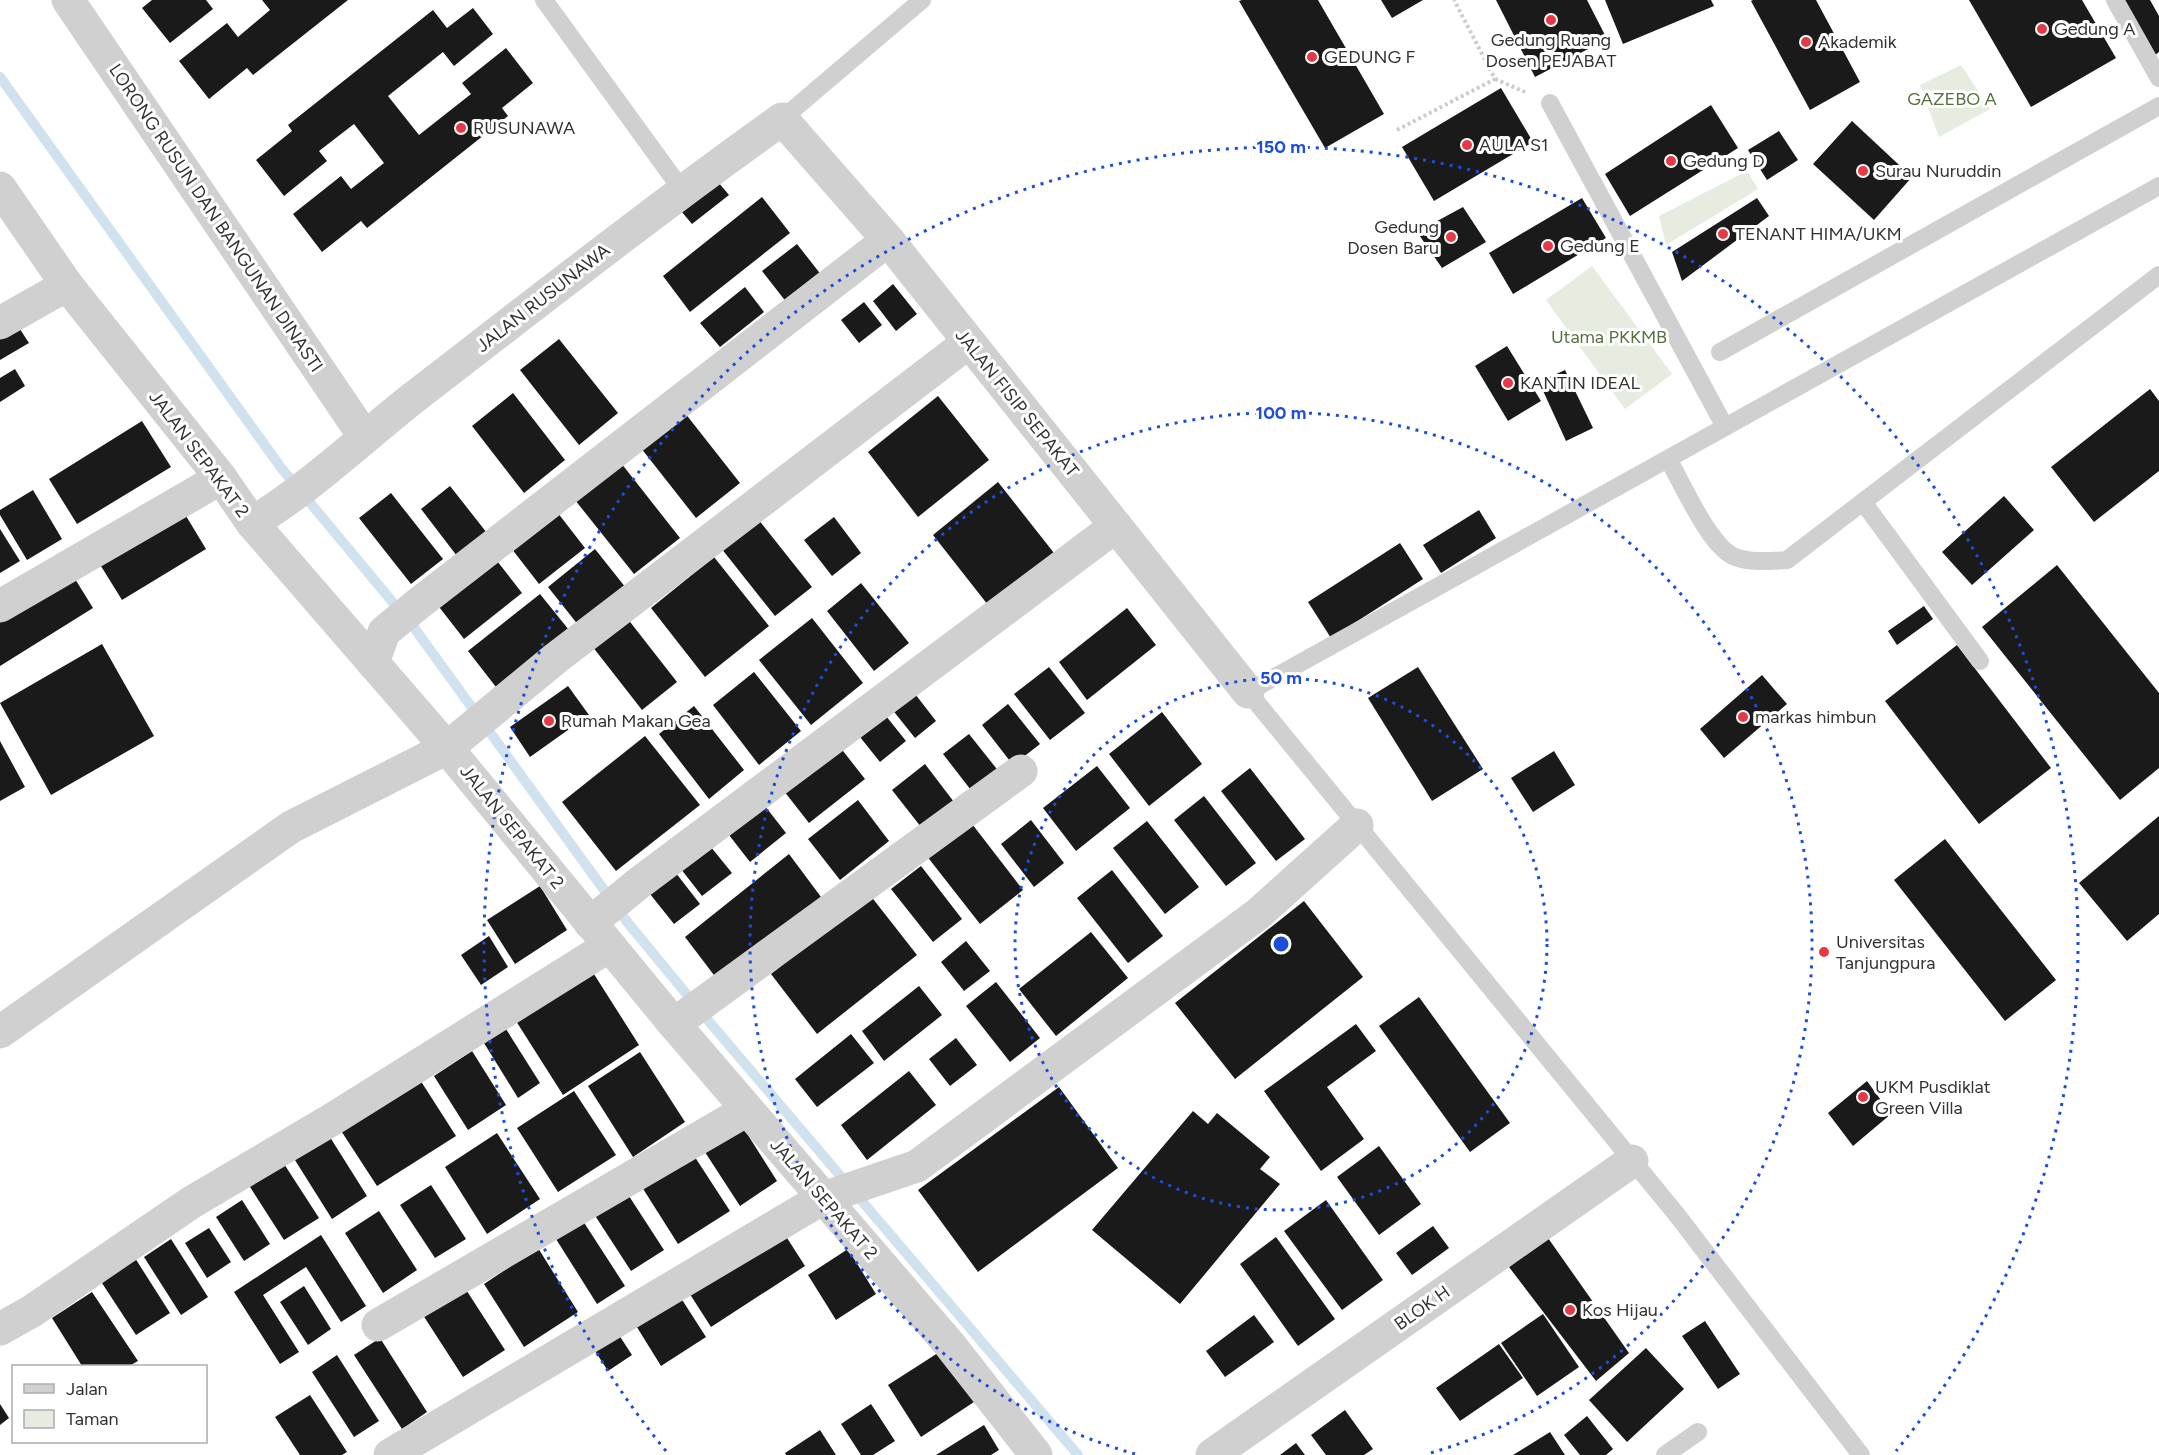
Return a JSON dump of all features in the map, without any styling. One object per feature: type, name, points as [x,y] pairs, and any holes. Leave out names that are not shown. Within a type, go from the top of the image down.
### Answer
[{"type":"street","name":"LORONG RUSUN DAN BANGUNAN DINASTI","points":[[68,0],[364,436]]},
{"type":"street","name":"JALAN RUSUNAWA","points":[[252,524],[283,505],[364,436],[682,190],[782,119]]},
{"type":"street","name":"JALAN FISIP SEPAKAT","points":[[782,119],[888,240],[1248,692]]},
{"type":"street","name":"JALAN SEPAKAT 2","points":[[0,188],[67,285],[221,478],[252,524],[373,663],[456,741],[602,926],[680,1020],[747,1110],[950,1345],[1036,1455]]},
{"type":"street","points":[[373,663],[384,632],[418,604],[888,240]]},
{"type":"street","points":[[0,323],[67,285]]},
{"type":"street","points":[[0,1032],[291,827],[456,741],[556,658],[969,342]]},
{"type":"street","points":[[0,606],[221,478]]},
{"type":"street","points":[[0,1329],[32,1311],[192,1202],[331,1120],[602,926],[639,883],[1116,526]]},
{"type":"street","points":[[680,1020],[1021,771]]},
{"type":"street","points":[[390,1455],[823,1198],[917,1166],[1258,914],[1357,825]]},
{"type":"street","points":[[378,1325],[747,1110]]},
{"type":"street","name":"BLOK H","points":[[1212,1455],[1632,1161]]},
{"type":"lane","points":[[544,0],[682,190]]},
{"type":"lane","points":[[782,119],[922,0]]},
{"type":"lane","points":[[2115,0],[2159,78]]},
{"type":"lane","points":[[1551,103],[1725,428]]},
{"type":"lane","points":[[1719,352],[2159,106]]},
{"type":"lane","points":[[1861,1455],[1632,1161],[1248,692],[2159,186]]},
{"type":"lane","points":[[1669,460],[1719,546],[1734,556],[1753,562],[1787,560],[2159,275]]},
{"type":"lane","points":[[1863,502],[1980,661]]},
{"type":"lane","points":[[1665,1455],[1698,1432]]},
{"type":"path","points":[[1397,130],[1495,79],[1454,0]]},
{"type":"green space","name":"GAZEBO A","points":[[1961,65],[1990,109],[1939,137],[1920,85]]},
{"type":"green space","points":[[1747,171],[1758,189],[1666,245],[1659,216]]},
{"type":"green space","name":"Utama PKKMB","points":[[1592,266],[1672,374],[1625,409],[1546,300]]},
{"type":"building","points":[[152,0],[206,0],[213,9],[170,43],[142,8]]},
{"type":"building","points":[[262,0],[348,0],[253,75],[247,68],[209,99],[179,61],[227,23],[238,37],[270,10]]},
{"type":"building","name":"GEDUNG F","points":[[1318,0],[1384,114],[1325,148],[1239,1]]},
{"type":"building","points":[[1381,0],[1423,0],[1392,18]]},
{"type":"building","name":"Gedung Ruang Dosen PEJABAT","points":[[1496,0],[1587,0],[1607,39],[1535,77]]},
{"type":"building","points":[[1605,0],[1711,0],[1714,6],[1623,44]]},
{"type":"building","name":"Akademik","points":[[1816,0],[1860,82],[1810,110],[1751,1]]},
{"type":"building","name":"Gedung A","points":[[1969,0],[2082,0],[2116,58],[2031,107]]},
{"type":"building","points":[[2123,0],[2150,0],[2159,16],[2159,52],[2154,56]]},
{"type":"building","name":"RUSUNAWA","points":[[473,8],[493,34],[454,66],[443,52],[388,96],[419,135],[471,94],[462,83],[506,48],[533,83],[502,108],[508,116],[367,228],[361,221],[322,252],[293,214],[341,176],[351,189],[384,163],[354,124],[319,151],[327,161],[284,196],[256,160],[292,131],[288,125],[433,10],[447,28]]},
{"type":"building","name":"AULA S1","points":[[1501,88],[1533,142],[1434,201],[1402,147]]},
{"type":"building","name":"Gedung D","points":[[1711,105],[1738,148],[1630,216],[1605,174]]},
{"type":"building","name":"Surau Nuruddin","points":[[1852,121],[1912,177],[1874,220],[1813,164]]},
{"type":"building","points":[[1779,131],[1798,160],[1767,180],[1748,150]]},
{"type":"building","points":[[713,176],[729,195],[692,224],[676,205]]},
{"type":"building","points":[[762,197],[790,233],[690,312],[663,276]]},
{"type":"building","name":"Gedung E","points":[[1582,198],[1606,238],[1513,294],[1489,253]]},
{"type":"building","name":"TENANT HIMA/UKM","points":[[1757,198],[1769,216],[1682,281],[1672,252]]},
{"type":"building","name":"Gedung Dosen Baru","points":[[1463,207],[1486,242],[1442,268],[1417,232]]},
{"type":"building","points":[[797,244],[822,276],[787,303],[762,271]]},
{"type":"building","points":[[893,284],[917,314],[896,331],[873,301]]},
{"type":"building","points":[[745,287],[764,312],[720,347],[700,323]]},
{"type":"building","points":[[864,302],[882,325],[859,343],[841,320]]},
{"type":"building","points":[[14,320],[29,343],[0,360],[0,328]]},
{"type":"building","points":[[559,339],[618,413],[579,445],[520,370]]},
{"type":"building","name":"KANTIN IDEAL","points":[[1507,346],[1541,401],[1508,421],[1475,366]]},
{"type":"building","points":[[15,369],[25,386],[0,402],[0,378]]},
{"type":"building","points":[[1565,370],[1593,428],[1566,441],[1539,382]]},
{"type":"building","points":[[2150,389],[2159,401],[2159,471],[2094,522],[2051,467]]},
{"type":"building","points":[[513,393],[565,460],[524,493],[472,426]]},
{"type":"building","points":[[938,396],[989,460],[918,517],[868,452]]},
{"type":"building","points":[[681,408],[740,483],[696,518],[637,443]]},
{"type":"building","points":[[142,421],[171,467],[77,524],[49,479]]},
{"type":"building","points":[[621,463],[680,538],[634,574],[575,500]]},
{"type":"building","points":[[998,482],[1054,553],[988,605],[933,535]]},
{"type":"building","points":[[450,486],[487,533],[457,556],[421,509]]},
{"type":"building","points":[[33,490],[62,539],[27,560],[0,515],[0,510]]},
{"type":"building","points":[[391,493],[443,559],[411,584],[359,518]]},
{"type":"building","points":[[2004,496],[2034,530],[1972,585],[1942,552]]},
{"type":"building","points":[[180,506],[206,549],[122,600],[96,558]]},
{"type":"building","points":[[554,508],[585,548],[539,584],[508,544]]},
{"type":"building","points":[[1479,510],[1496,538],[1441,573],[1423,545]]},
{"type":"building","points":[[834,517],[861,553],[832,576],[804,540]]},
{"type":"building","points":[[758,519],[812,587],[775,616],[721,548]]},
{"type":"building","points":[[0,529],[20,561],[0,573]]},
{"type":"building","points":[[1400,543],[1423,579],[1331,638],[1308,602]]},
{"type":"building","points":[[595,549],[626,588],[579,626],[548,587]]},
{"type":"building","points":[[494,557],[522,593],[464,639],[436,603]]},
{"type":"building","points":[[714,557],[769,626],[705,677],[651,608]]},
{"type":"building","points":[[2057,565],[2159,693],[2159,768],[2120,800],[1982,627]]},
{"type":"building","points":[[72,574],[93,608],[0,666],[0,619]]},
{"type":"building","points":[[861,583],[909,643],[874,671],[827,611]]},
{"type":"building","points":[[540,594],[569,630],[496,687],[468,651]]},
{"type":"building","points":[[1924,606],[1933,619],[1897,645],[1888,631]]},
{"type":"building","points":[[1127,608],[1156,645],[1087,700],[1059,662]]},
{"type":"building","points":[[627,618],[677,682],[642,710],[592,646]]},
{"type":"building","points":[[812,618],[863,683],[811,725],[759,660]]},
{"type":"building","points":[[102,644],[154,736],[51,795],[0,703]]},
{"type":"building","points":[[1957,645],[2051,768],[1979,824],[1885,701]]},
{"type":"building","points":[[1049,667],[1085,713],[1050,740],[1014,694]]},
{"type":"building","points":[[1418,667],[1483,769],[1432,801],[1368,698]]},
{"type":"building","points":[[754,672],[801,731],[759,765],[713,705]]},
{"type":"building","name":"markas himbun","points":[[1762,675],[1787,704],[1724,758],[1700,729]]},
{"type":"building","name":"Rumah Makan Gea","points":[[568,686],[589,715],[530,757],[510,727]]},
{"type":"building","points":[[912,690],[936,721],[915,738],[891,708]]},
{"type":"building","points":[[1008,704],[1040,744],[1013,765],[982,725]]},
{"type":"building","points":[[694,706],[744,770],[709,799],[659,734]]},
{"type":"building","points":[[1162,712],[1202,764],[1149,806],[1109,754]]},
{"type":"building","points":[[886,716],[906,741],[880,762],[860,737]]},
{"type":"building","points":[[969,734],[1000,773],[974,794],[943,754]]},
{"type":"building","points":[[645,736],[700,805],[616,871],[562,802]]},
{"type":"building","points":[[0,741],[25,787],[0,801]]},
{"type":"building","points":[[836,742],[865,779],[809,823],[780,786]]},
{"type":"building","points":[[1554,751],[1575,785],[1533,812],[1511,778]]},
{"type":"building","points":[[925,764],[954,802],[921,827],[892,790]]},
{"type":"building","points":[[1097,766],[1130,808],[1076,851],[1043,808]]},
{"type":"building","points":[[1250,768],[1305,839],[1276,861],[1221,791]]},
{"type":"building","points":[[1204,796],[1256,863],[1226,886],[1174,820]]},
{"type":"building","points":[[758,797],[786,833],[750,862],[722,826]]},
{"type":"building","points":[[858,800],[889,841],[840,880],[808,839]]},
{"type":"building","points":[[2159,816],[2159,914],[2127,941],[2079,883]]},
{"type":"building","points":[[969,820],[1023,890],[980,924],[926,855]]},
{"type":"building","points":[[1031,820],[1064,863],[1034,887],[1001,844]]},
{"type":"building","points":[[1147,821],[1199,887],[1165,914],[1113,848]]},
{"type":"building","points":[[1945,839],[2056,980],[2005,1021],[1894,880]]},
{"type":"building","points":[[706,841],[732,873],[702,896],[677,864]]},
{"type":"building","points":[[789,854],[824,901],[720,983],[685,937]]},
{"type":"building","points":[[921,866],[962,919],[933,942],[891,889]]},
{"type":"building","points":[[672,868],[700,904],[674,924],[646,889]]},
{"type":"building","points":[[1112,870],[1163,936],[1128,963],[1077,898]]},
{"type":"building","points":[[540,886],[567,930],[515,964],[487,920]]},
{"type":"building","points":[[870,895],[917,955],[817,1034],[771,974]]},
{"type":"building","points":[[1304,901],[1363,977],[1235,1079],[1175,1003]]},
{"type":"building","points":[[1091,932],[1128,978],[1056,1036],[1019,989]]},
{"type":"building","points":[[489,936],[508,967],[481,985],[461,955]]},
{"type":"building","points":[[966,941],[990,971],[964,991],[941,962]]},
{"type":"building","points":[[592,971],[639,1045],[563,1095],[516,1021]]},
{"type":"building","points":[[996,982],[1040,1038],[1010,1062],[966,1006]]},
{"type":"building","points":[[919,986],[942,1015],[884,1061],[862,1031]]},
{"type":"building","points":[[1419,997],[1510,1123],[1470,1152],[1379,1026]]},
{"type":"building","points":[[1356,1024],[1376,1051],[1327,1087],[1364,1139],[1321,1171],[1264,1091]]},
{"type":"building","points":[[506,1029],[540,1083],[518,1098],[484,1043]]},
{"type":"building","points":[[851,1034],[874,1063],[817,1107],[795,1079]]},
{"type":"building","points":[[956,1038],[977,1065],[950,1086],[929,1059]]},
{"type":"building","points":[[472,1051],[506,1105],[468,1130],[434,1076]]},
{"type":"building","points":[[640,1052],[685,1122],[633,1157],[588,1086]]},
{"type":"building","points":[[909,1071],[936,1105],[867,1160],[841,1125]]},
{"type":"building","points":[[415,1072],[456,1136],[377,1186],[336,1123]]},
{"type":"building","name":"UKM Pusdiklat Green Villa","points":[[1867,1081],[1891,1114],[1853,1146],[1828,1113]]},
{"type":"building","points":[[1059,1087],[1118,1168],[978,1272],[918,1190]]},
{"type":"building","points":[[574,1091],[616,1155],[558,1192],[517,1128]]},
{"type":"building","points":[[1193,1111],[1208,1124],[1217,1113],[1270,1157],[1260,1169],[1280,1184],[1180,1304],[1092,1230]]},
{"type":"building","points":[[741,1124],[777,1181],[740,1206],[703,1149]]},
{"type":"building","points":[[323,1126],[367,1196],[332,1219],[288,1149]]},
{"type":"building","points":[[497,1133],[540,1199],[487,1234],[445,1167]]},
{"type":"building","points":[[1379,1146],[1421,1204],[1379,1235],[1337,1177]]},
{"type":"building","points":[[691,1151],[730,1211],[678,1244],[640,1184]]},
{"type":"building","points":[[277,1153],[319,1218],[284,1240],[243,1176]]},
{"type":"building","points":[[431,1185],[466,1239],[435,1258],[400,1205]]},
{"type":"building","points":[[627,1193],[664,1250],[631,1271],[594,1214]]},
{"type":"building","points":[[242,1200],[270,1244],[244,1261],[216,1217]]},
{"type":"building","points":[[1326,1200],[1383,1280],[1342,1310],[1284,1231]]},
{"type":"building","points":[[379,1211],[417,1270],[383,1293],[345,1233]]},
{"type":"building","points":[[583,1221],[625,1286],[597,1304],[556,1239]]},
{"type":"building","points":[[1433,1226],[1449,1248],[1412,1275],[1396,1253]]},
{"type":"building","points":[[780,1227],[805,1266],[711,1327],[686,1288]]},
{"type":"building","points":[[209,1228],[231,1262],[207,1278],[185,1243]]},
{"type":"building","points":[[321,1235],[366,1306],[341,1322],[306,1267],[263,1295],[299,1352],[280,1364],[234,1292]]},
{"type":"building","points":[[1276,1237],[1335,1319],[1298,1346],[1240,1264]]},
{"type":"building","name":"Kos Hijau","points":[[1548,1238],[1629,1353],[1596,1381],[1509,1267]]},
{"type":"building","points":[[171,1239],[208,1297],[181,1315],[144,1257]]},
{"type":"building","points":[[538,1248],[578,1312],[524,1347],[484,1284]]},
{"type":"building","points":[[848,1249],[876,1294],[836,1320],[808,1275]]},
{"type":"building","points":[[135,1258],[170,1313],[136,1335],[100,1280]]},
{"type":"building","points":[[463,1285],[505,1350],[463,1377],[421,1312]]},
{"type":"building","points":[[304,1286],[331,1329],[308,1345],[280,1302]]},
{"type":"building","points":[[92,1292],[138,1361],[131,1365],[81,1365],[52,1318]]},
{"type":"building","points":[[679,1295],[706,1337],[661,1366],[635,1324]]},
{"type":"building","points":[[1543,1314],[1579,1367],[1537,1396],[1501,1343]]},
{"type":"building","points":[[1254,1315],[1274,1342],[1225,1377],[1206,1351]]},
{"type":"building","points":[[1705,1321],[1740,1374],[1718,1389],[1682,1336]]},
{"type":"building","points":[[619,1335],[632,1355],[608,1371],[595,1351]]},
{"type":"building","points":[[380,1338],[427,1412],[402,1429],[354,1355]]},
{"type":"building","points":[[1499,1344],[1523,1378],[1460,1421],[1436,1388]]},
{"type":"building","points":[[1646,1348],[1684,1389],[1627,1442],[1589,1400]]},
{"type":"building","points":[[941,1351],[974,1402],[921,1437],[888,1385]]},
{"type":"building","points":[[337,1355],[379,1421],[354,1437],[312,1372]]},
{"type":"building","points":[[310,1395],[347,1452],[342,1455],[300,1455],[275,1417]]},
{"type":"building","points":[[0,1404],[9,1418],[0,1425]]},
{"type":"building","points":[[871,1404],[895,1441],[873,1455],[861,1455],[841,1424]]},
{"type":"building","points":[[1345,1410],[1373,1449],[1364,1455],[1326,1455],[1311,1435]]},
{"type":"building","points":[[1587,1416],[1613,1449],[1606,1455],[1580,1455],[1564,1435]]},
{"type":"building","points":[[984,1425],[999,1450],[991,1455],[936,1455]]},
{"type":"building","points":[[820,1430],[836,1455],[786,1455],[785,1453]]},
{"type":"building","points":[[1550,1432],[1565,1455],[1513,1455]]},
{"type":"building","points":[[1296,1443],[1305,1455],[1280,1455]]},
{"type":"waterway","points":[[0,77],[282,469],[415,629],[628,923],[1078,1455]]},
{"type":"place","name":"Gedung Ruang Dosen PEJABAT","points":[[1551,20]]},
{"type":"place","name":"Gedung A","points":[[2042,29]]},
{"type":"place","name":"Akademik","points":[[1806,42]]},
{"type":"place","name":"GEDUNG F","points":[[1312,57]]},
{"type":"place","name":"RUSUNAWA","points":[[461,128]]},
{"type":"place","name":"AULA S1","points":[[1467,145]]},
{"type":"place","name":"Gedung D","points":[[1671,161]]},
{"type":"place","name":"Surau Nuruddin","points":[[1863,171]]},
{"type":"place","name":"TENANT HIMA/UKM","points":[[1723,234]]},
{"type":"place","name":"Gedung Dosen Baru","points":[[1451,237]]},
{"type":"place","name":"Gedung E","points":[[1548,246]]},
{"type":"place","name":"KANTIN IDEAL","points":[[1508,383]]},
{"type":"place","name":"markas himbun","points":[[1743,717]]},
{"type":"place","name":"Rumah Makan Gea","points":[[549,721]]},
{"type":"place","name":"Universitas Tanjungpura","points":[[1824,952]]},
{"type":"place","name":"UKM Pusdiklat Green Villa","points":[[1863,1097]]},
{"type":"place","name":"Kos Hijau","points":[[1570,1310]]}]
